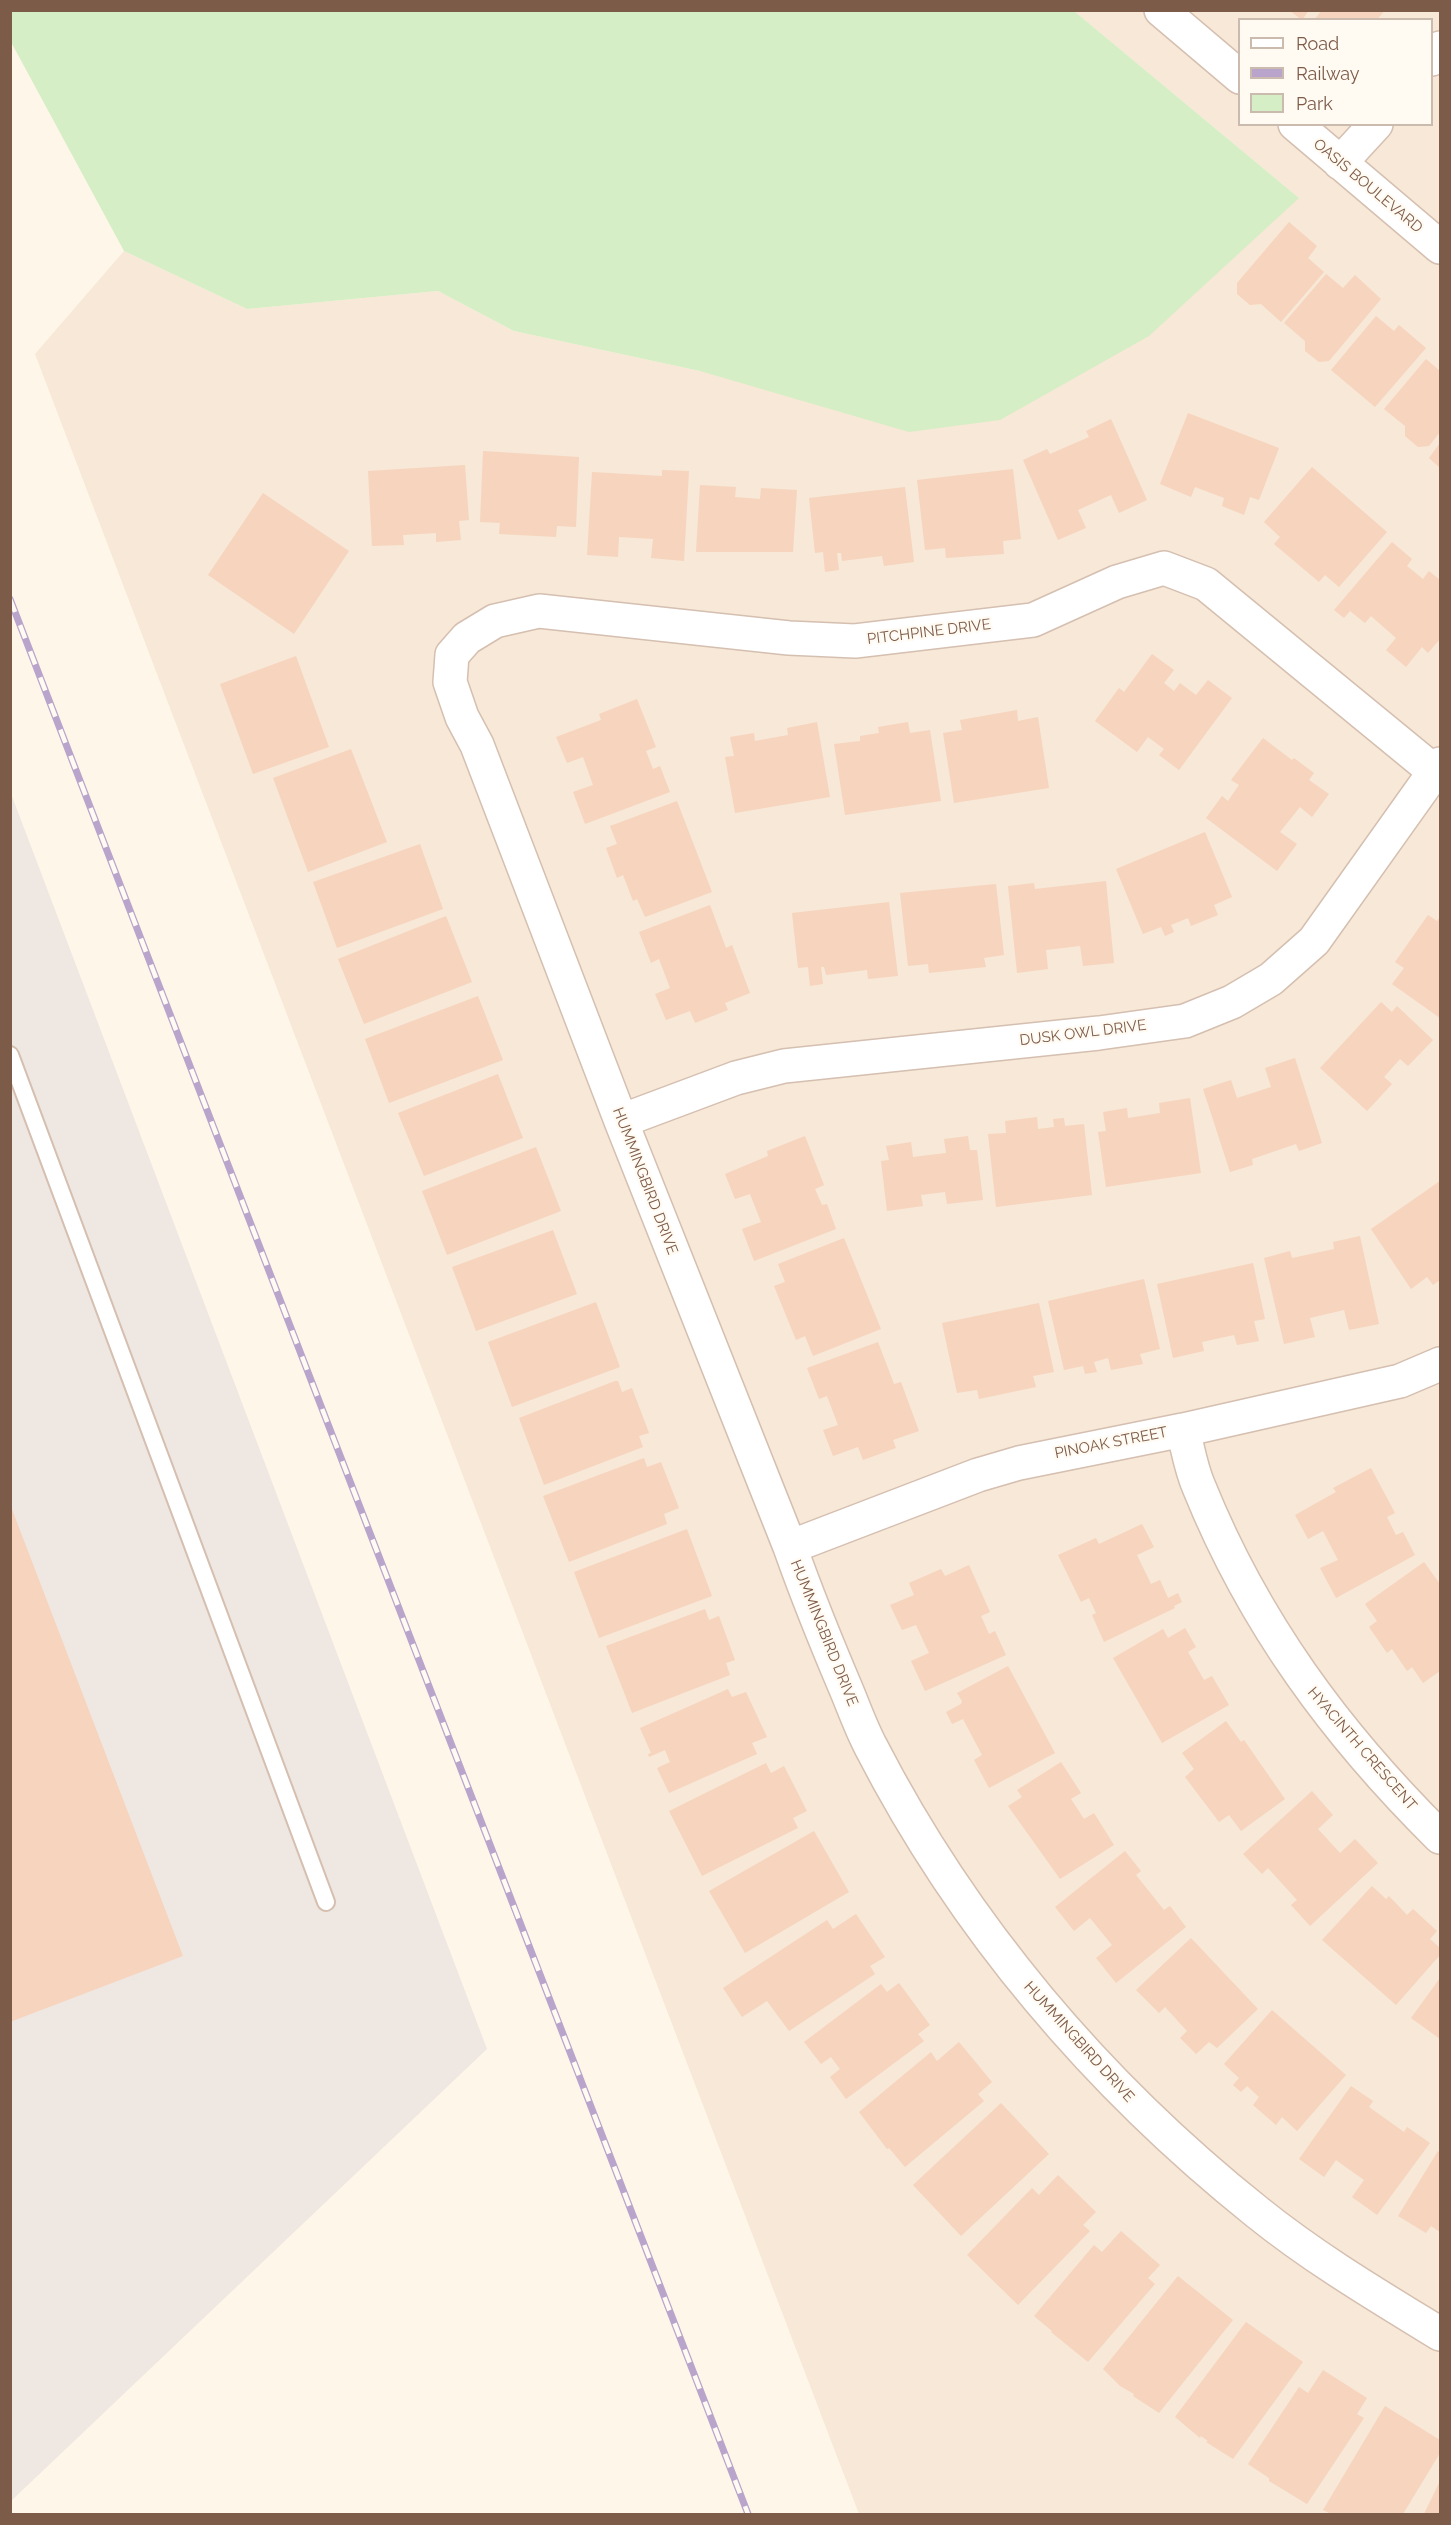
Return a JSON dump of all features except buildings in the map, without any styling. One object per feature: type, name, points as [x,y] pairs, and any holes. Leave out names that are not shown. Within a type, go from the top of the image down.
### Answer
[{"type":"street","points":[[1161,10],[1238,76]]},
{"type":"street","name":"OASIS BOULEVARD","points":[[1297,126],[1440,247]]},
{"type":"street","points":[[1340,163],[1374,126]]},
{"type":"street","name":"PITCHPINE DRIVE","points":[[477,745],[462,717],[450,682],[452,655],[466,638],[495,621],[539,611],[789,638],[855,641],[1033,620],[1117,582],[1164,568],[1206,584],[1438,768]]},
{"type":"street","name":"HUMMINGBIRD DRIVE","points":[[477,745],[621,1121],[790,1547],[812,1610],[870,1745],[916,1828],[966,1906],[1051,2014],[1125,2095],[1184,2151],[1258,2214],[1329,2265],[1440,2334]]},
{"type":"street","name":"DUSK OWL DRIVE","points":[[621,1121],[736,1078],[784,1066],[1109,1032],[1185,1021],[1232,1002],[1271,979],[1314,941],[1438,768]]},
{"type":"street","name":"PINOAK STREET","points":[[790,1547],[1018,1462],[1183,1430],[1400,1381],[1440,1364]]},
{"type":"street","name":"HYACINTH CRESCENT","points":[[1183,1430],[1198,1485],[1240,1575],[1302,1677],[1334,1720],[1394,1790],[1440,1836]]},
{"type":"lane","points":[[10,1055],[326,1902]]},
{"type":"shaded area","points":[[1074,11],[1440,11],[1440,2514],[859,2514],[35,354],[124,251],[247,309],[438,291],[514,331],[700,371],[1299,198]]},
{"type":"shaded area","points":[[10,791],[487,2049],[11,2501],[10,2501]]},
{"type":"green space","points":[[10,11],[1074,11],[1299,198],[1149,336],[1000,420],[909,432],[700,371],[514,331],[438,291],[247,309],[124,251],[11,42]]},
{"type":"railway","points":[[10,599],[748,2514]]}]
